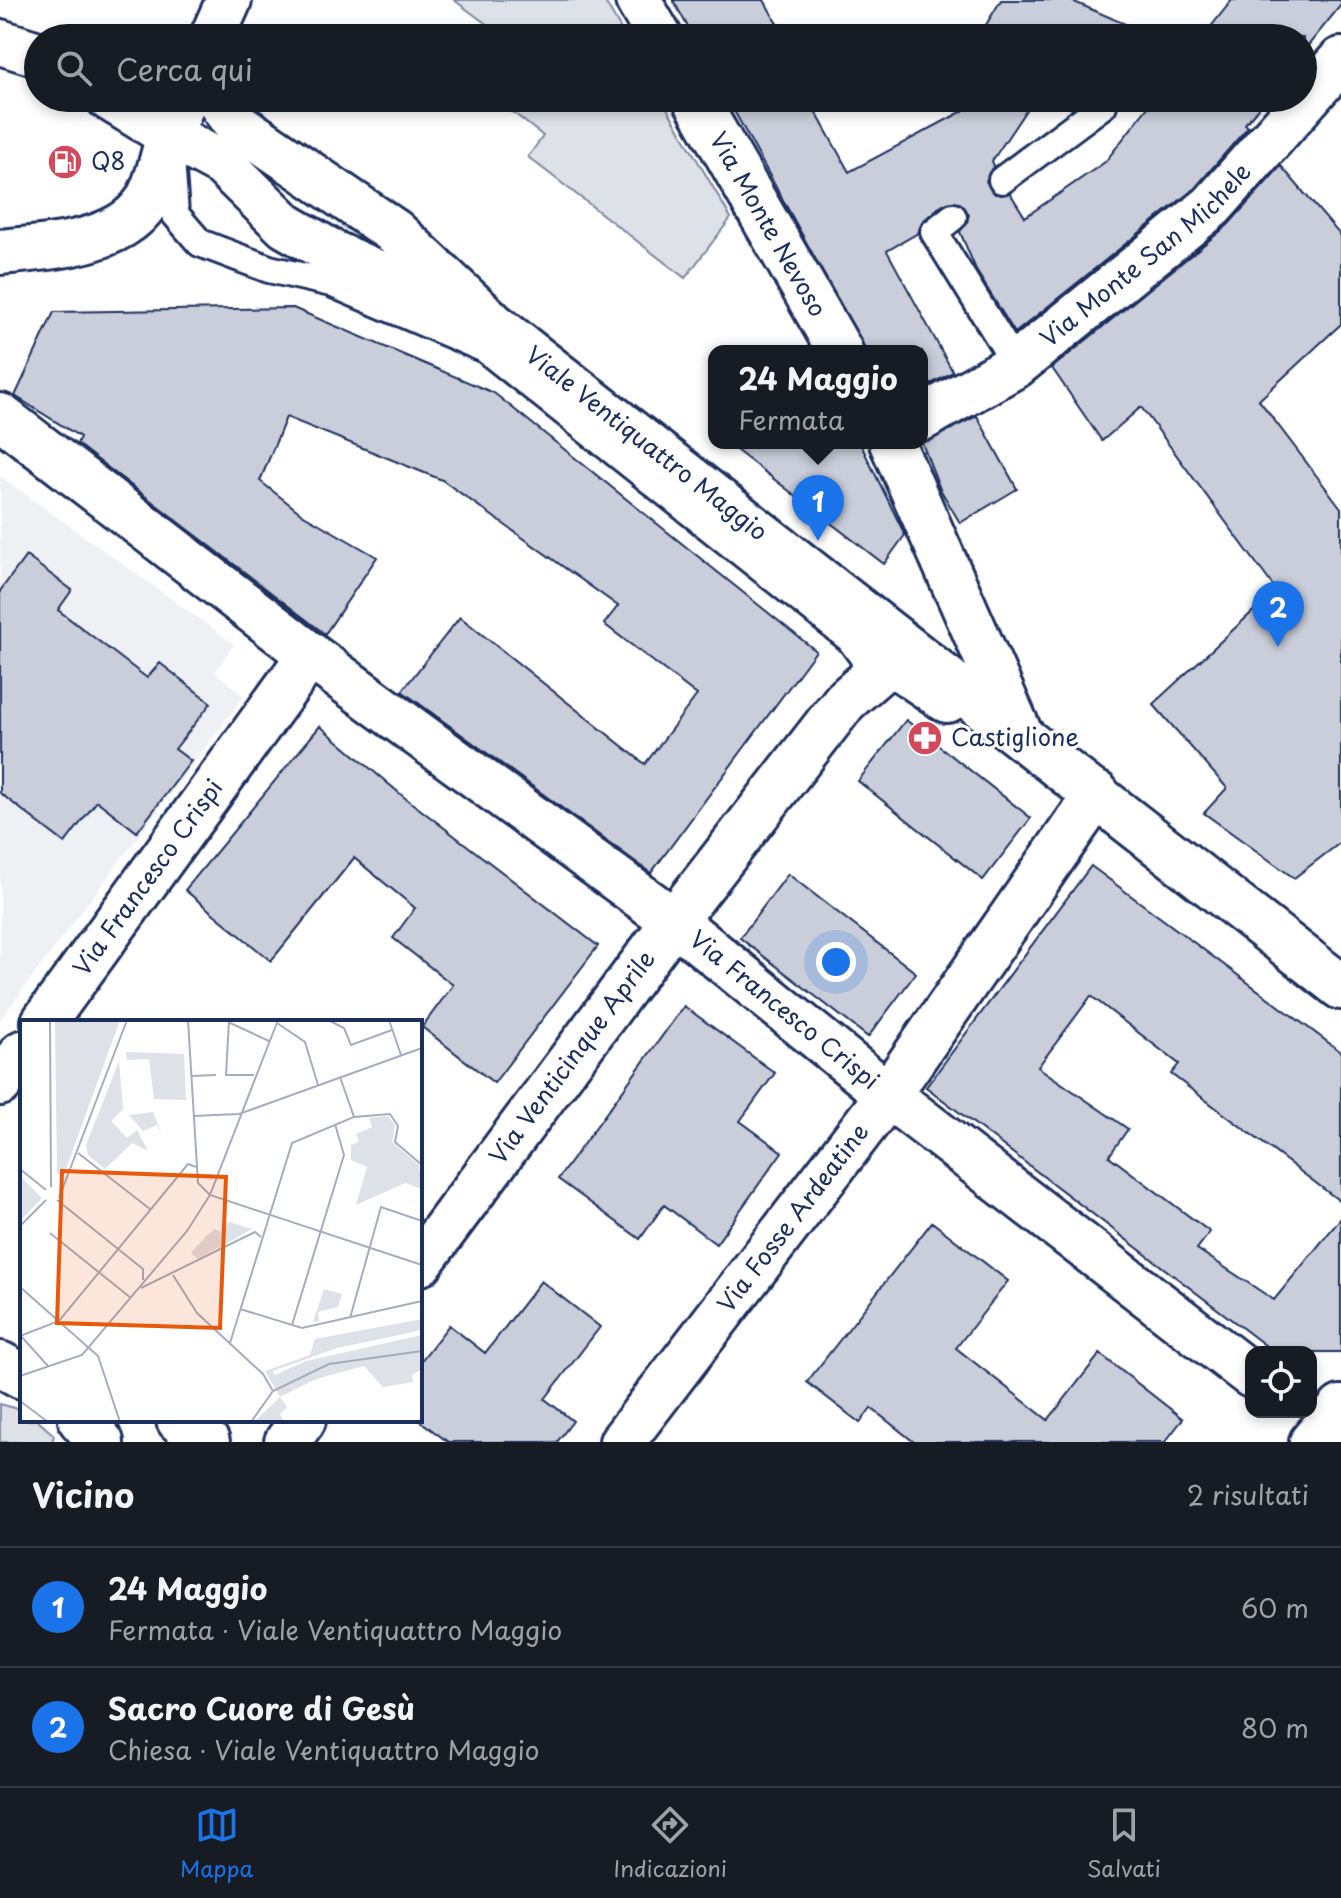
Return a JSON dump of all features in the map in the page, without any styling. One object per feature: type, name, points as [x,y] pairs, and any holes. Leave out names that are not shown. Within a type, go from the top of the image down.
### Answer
[{"type":"street","points":[[218,24],[229,0]]},
{"type":"street","points":[[235,24],[240,0]]},
{"type":"street","points":[[638,0],[652,24]]},
{"type":"street","points":[[0,42],[24,50]]},
{"type":"street","name":"Via Monte San Michele","points":[[1317,87],[1341,60]]},
{"type":"street","points":[[227,112],[235,123],[395,232],[494,325]]},
{"type":"street","name":"Via Monte Nevoso","points":[[703,112],[837,345]]},
{"type":"street","name":"Via Monte San Michele","points":[[928,415],[1016,365],[1212,206],[1295,112]]},
{"type":"street","points":[[0,252],[64,245],[116,231],[150,198],[177,117]]},
{"type":"street","name":"Viale Ventiquattro Maggio","points":[[177,117],[286,226],[335,254],[494,325],[1341,987]]},
{"type":"street","name":"Via Francesco Crispi","points":[[0,416],[310,655],[674,921],[888,1095],[1245,1370]]},
{"type":"street","points":[[895,449],[1020,734]]},
{"type":"street","name":"Via Francesco Crispi","points":[[45,1020],[310,655]]},
{"type":"street","name":"Via Venticinque Aprile","points":[[422,1260],[674,921],[845,701],[884,667],[900,668],[992,728],[1020,734]]},
{"type":"street","name":"Via Fosse Ardeatine","points":[[622,1442],[888,1095],[1097,794]]},
{"type":"street","points":[[0,1083],[20,1056]]},
{"type":"street","points":[[0,1354],[20,1358]]},
{"type":"street","points":[[0,1364],[20,1375]]},
{"type":"street","points":[[83,1422],[101,1442]]},
{"type":"street","points":[[182,1422],[207,1442]]},
{"type":"street","points":[[287,1442],[302,1422]]},
{"type":"lane","points":[[1002,180],[1094,112]]},
{"type":"lane","points":[[177,117],[175,214],[200,243],[269,269],[331,283],[485,349],[850,639],[864,658],[866,673],[845,701]]},
{"type":"lane","points":[[953,217],[934,232],[1016,365]]},
{"type":"shaded area","points":[[454,0],[604,0],[618,24],[487,24]]},
{"type":"shaded area","points":[[513,112],[669,112],[731,218],[685,278],[528,157],[543,136]]},
{"type":"shaded area","points":[[0,476],[234,644],[215,672],[244,696],[0,1020]]},
{"type":"shaded area","points":[[0,1404],[20,1409],[20,1422],[39,1422],[54,1435],[52,1442],[0,1442]]},
{"type":"building","points":[[673,0],[764,0],[777,24],[686,24]]},
{"type":"building","points":[[1001,0],[1070,0],[1125,24],[986,24]]},
{"type":"building","points":[[1232,0],[1341,0],[1341,5],[1317,35],[1317,24],[1213,24]]},
{"type":"building","points":[[735,112],[816,112],[849,172],[961,112],[1025,112],[992,161],[994,166],[986,181],[995,194],[1010,193],[1025,217],[1105,162],[1144,112],[1255,112],[1245,124],[1248,127],[1195,188],[1015,333],[977,272],[960,232],[969,215],[960,203],[943,204],[924,220],[918,233],[887,251],[953,372],[928,386],[928,345],[863,345]]},
{"type":"building","points":[[1281,166],[1341,236],[1341,324],[1259,400],[1341,508],[1341,842],[1294,878],[1204,813],[1227,788],[1153,704],[1276,590],[1141,407],[1102,441],[1052,368],[1228,225]]},
{"type":"building","points":[[293,308],[494,393],[816,651],[651,873],[402,691],[460,617],[645,764],[697,695],[604,624],[618,606],[442,480],[286,417],[260,481],[302,514],[377,557],[325,634],[77,444],[80,437],[15,396],[54,312]]},
{"type":"building","points":[[977,416],[1017,489],[960,523],[940,489],[924,449],[928,449],[928,440]]},
{"type":"building","points":[[735,449],[863,449],[905,535],[884,564]]},
{"type":"building","points":[[26,556],[72,590],[58,610],[147,678],[160,663],[211,703],[175,749],[191,761],[137,832],[97,801],[65,843],[0,793],[0,591]]},
{"type":"building","points":[[906,720],[1031,818],[983,880],[858,781]]},
{"type":"building","points":[[320,726],[404,797],[598,946],[494,1083],[422,1027],[453,985],[393,938],[415,908],[354,858],[271,961],[185,890]]},
{"type":"building","points":[[1091,866],[1341,1052],[1341,1202],[1171,1074],[1179,1064],[1091,996],[1038,1067],[1128,1129],[1109,1156],[1210,1232],[1197,1249],[1274,1300],[1341,1218],[1341,1352],[1317,1352],[1317,1346],[1266,1346],[926,1087]]},
{"type":"building","points":[[788,874],[916,973],[868,1037],[740,938]]},
{"type":"building","points":[[684,1006],[775,1073],[740,1121],[782,1152],[716,1244],[664,1205],[640,1239],[558,1179]]},
{"type":"building","points":[[932,1222],[1008,1281],[956,1348],[1048,1420],[1100,1354],[1183,1419],[1165,1442],[914,1442],[871,1408],[860,1423],[807,1382]]},
{"type":"building","points":[[541,1281],[600,1327],[545,1399],[573,1421],[557,1442],[448,1442],[421,1422],[422,1359],[449,1325],[485,1353]]},
{"type":"place","name":"Q8","points":[[65,162]]},
{"type":"place","name":"24 Maggio","points":[[818,541]]},
{"type":"place","name":"Sacro Cuore di Gesù","points":[[1278,647]]},
{"type":"place","name":"Castiglione","points":[[925,738]]}]
